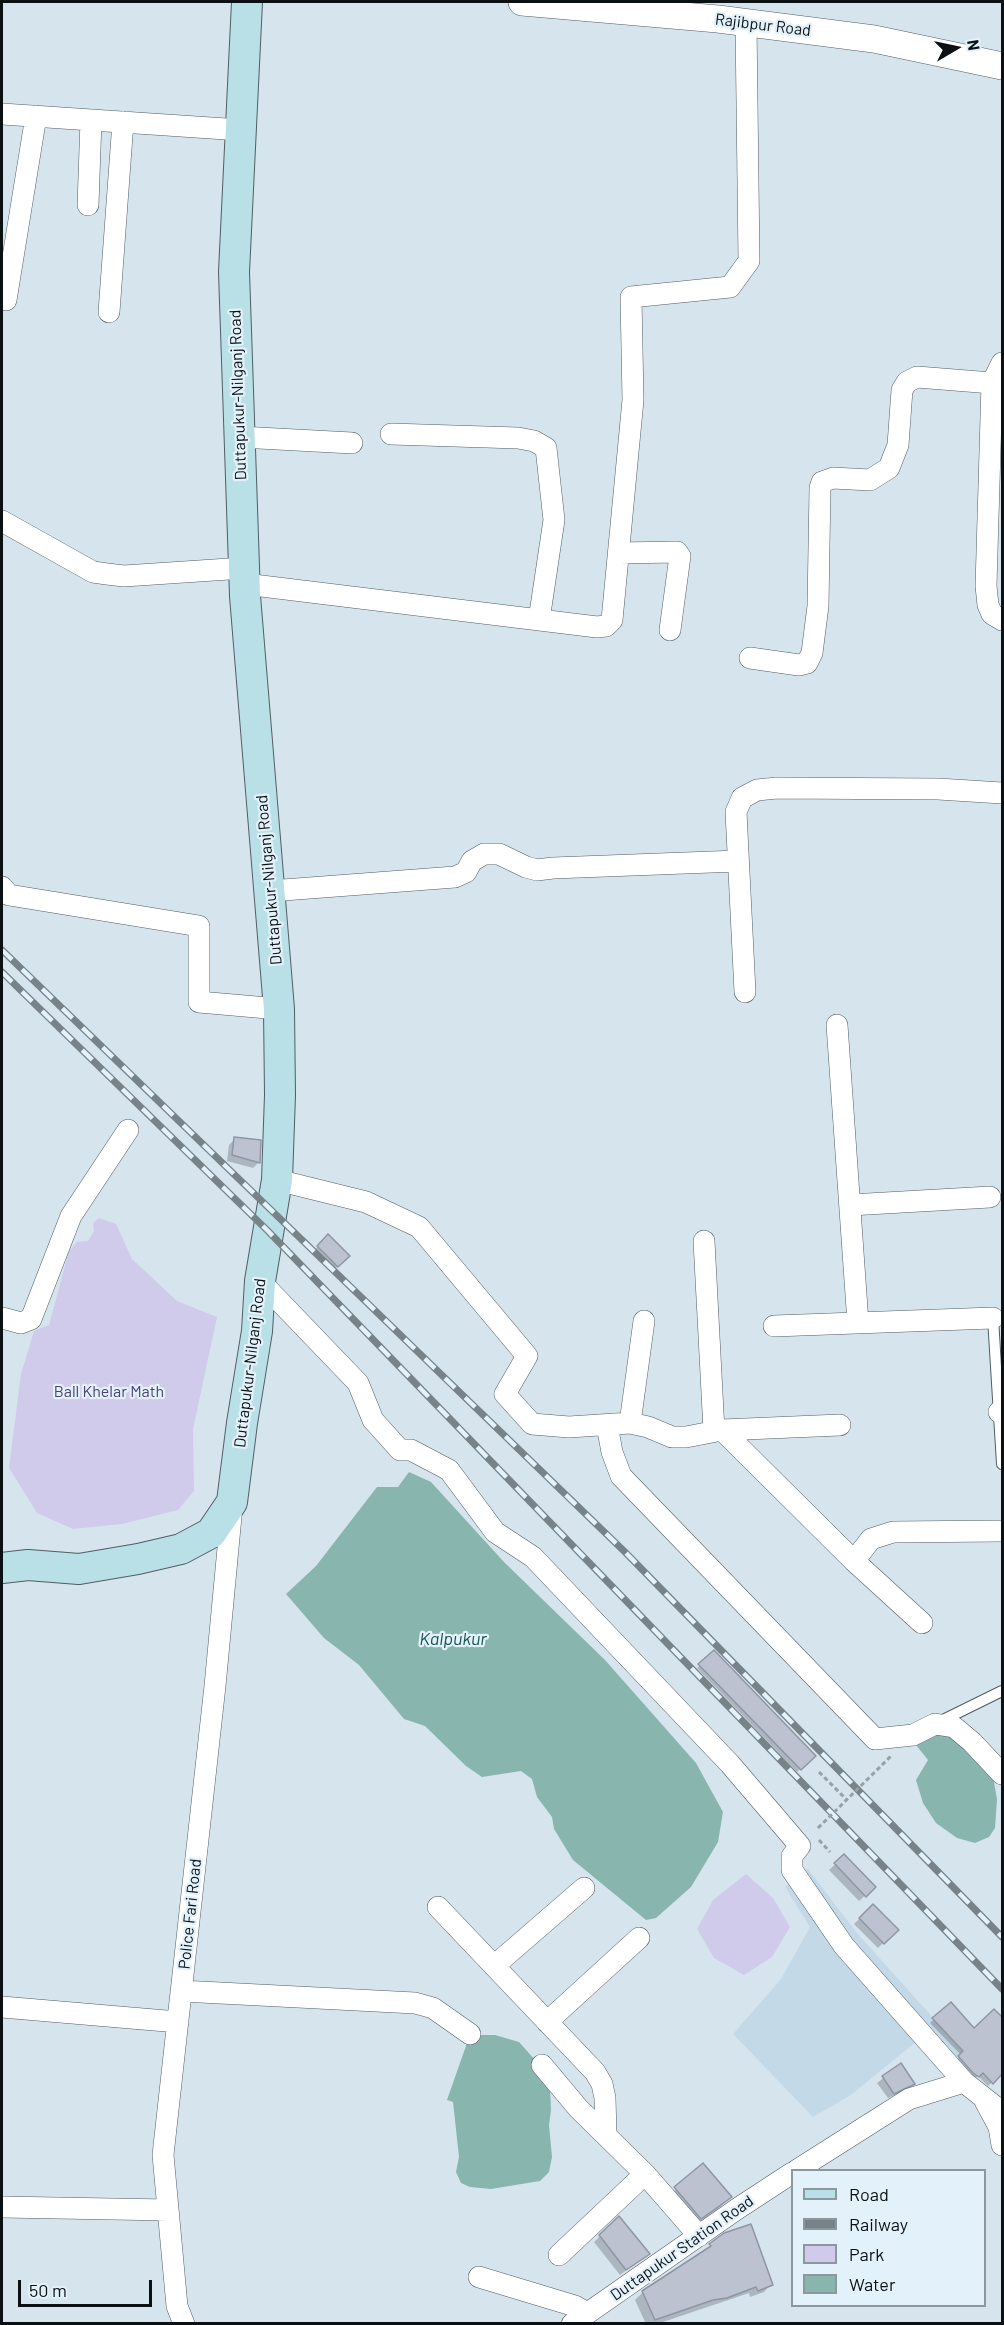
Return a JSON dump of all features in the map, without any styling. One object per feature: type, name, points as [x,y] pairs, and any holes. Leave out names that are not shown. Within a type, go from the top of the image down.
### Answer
[{"type":"main road","name":"Duttapukur-Nilganj Road","points":[[2,1568],[28,1565],[80,1569],[181,1549],[211,1533],[232,1502],[257,1331],[260,1281],[277,1180],[280,1095],[279,1009],[245,576],[234,272],[247,2]]},
{"type":"street","name":"Rajibpur Road","points":[[522,2],[559,3],[874,39],[1002,66]]},
{"type":"street","points":[[2,520],[93,572],[124,576],[245,576],[539,620],[606,626],[612,620],[633,400],[630,297],[730,287],[748,261],[746,23]]},
{"type":"street","points":[[2,114],[241,130]]},
{"type":"street","points":[[6,300],[8,250],[36,116]]},
{"type":"street","points":[[88,205],[91,120]]},
{"type":"street","points":[[109,312],[123,122]]},
{"type":"street","points":[[1002,363],[992,383],[986,586],[988,605],[992,614],[1002,620]]},
{"type":"street","points":[[750,658],[799,665],[807,663],[812,653],[818,606],[820,488],[822,482],[827,479],[870,480],[889,468],[898,445],[902,390],[906,382],[917,377],[992,383]]},
{"type":"street","points":[[391,434],[518,438],[534,441],[546,448],[555,519],[539,620]]},
{"type":"street","points":[[240,437],[352,443]]},
{"type":"street","points":[[619,553],[677,552],[680,556],[670,630]]},
{"type":"street","points":[[745,992],[736,812],[742,798],[757,790],[777,788],[938,789],[1002,793]]},
{"type":"street","points":[[270,891],[455,877],[466,872],[472,861],[484,854],[499,854],[537,870],[738,861]]},
{"type":"street","points":[[2,887],[9,895],[199,926],[199,1002],[279,1009]]},
{"type":"street","points":[[837,1025],[858,1323]]},
{"type":"street","points":[[2,1318],[21,1323],[31,1319],[71,1216],[128,1130]]},
{"type":"street","points":[[277,1180],[366,1202],[419,1227],[527,1356],[505,1394],[532,1424],[569,1427],[630,1423],[648,1427],[672,1437],[686,1437],[718,1431],[840,1425]]},
{"type":"street","points":[[850,1205],[990,1197]]},
{"type":"street","points":[[704,1241],[718,1431],[922,1623]]},
{"type":"street","points":[[260,1281],[358,1383],[373,1420],[400,1450],[411,1450],[449,1470],[495,1532],[533,1557],[730,1764],[800,1846],[792,1856],[792,1870],[844,1946],[964,2082],[1002,2112]]},
{"type":"street","points":[[774,1326],[998,1318]]},
{"type":"street","points":[[630,1423],[644,1322]]},
{"type":"street","points":[[607,1425],[612,1452],[621,1476],[874,1739],[913,1735],[935,1724],[954,1727],[972,1742],[1002,1774]]},
{"type":"street","name":"Police Fari Road","points":[[184,2324],[177,2306],[163,2155],[215,1686],[232,1502]]},
{"type":"street","points":[[854,1561],[871,1539],[893,1532],[1002,1531]]},
{"type":"street","points":[[494,1966],[584,1888]]},
{"type":"street","points":[[438,1907],[595,2072],[602,2084],[605,2098],[606,2135]]},
{"type":"street","points":[[547,2022],[639,1938]]},
{"type":"street","points":[[182,1991],[415,2003],[433,2008],[470,2034]]},
{"type":"street","points":[[2,2007],[178,2022]]},
{"type":"street","points":[[542,2065],[578,2108],[645,2174],[699,2236]]},
{"type":"street","points":[[799,2169],[909,2099],[964,2082]]},
{"type":"street","points":[[982,2096],[999,2127],[1002,2145]]},
{"type":"street","points":[[559,2255],[645,2174]]},
{"type":"street","name":"Duttapukur Station Road","points":[[580,2318],[791,2174]]},
{"type":"street","points":[[2,2207],[168,2210]]},
{"type":"street","points":[[479,2277],[568,2304],[580,2318]]},
{"type":"lane","points":[[998,1318],[1002,1464]]},
{"type":"lane","points":[[935,1724],[1002,1691]]},
{"type":"path","points":[[814,1832],[892,1755]]},
{"type":"path","points":[[819,1772],[847,1800]]},
{"type":"path","points":[[821,1842],[830,1852]]},
{"type":"shaded area","points":[[808,1869],[857,1933],[963,2051],[943,2070],[917,2041],[851,2095],[813,2117],[733,2034],[781,1979],[810,1927],[785,1887]]},
{"type":"green space","name":"Ball Khelar Math","points":[[99,1218],[116,1224],[132,1259],[177,1301],[217,1317],[193,1429],[194,1491],[178,1510],[122,1524],[73,1529],[37,1513],[9,1468],[21,1374],[34,1331],[49,1325],[69,1251],[77,1242],[88,1241],[94,1231],[93,1223]]},
{"type":"green space","points":[[746,1874],[773,1898],[790,1927],[772,1957],[744,1975],[714,1958],[697,1929],[713,1900]]},
{"type":"water","name":"Kalpukur","points":[[409,1472],[431,1482],[504,1562],[605,1660],[696,1763],[723,1812],[718,1842],[691,1887],[656,1918],[646,1920],[573,1860],[554,1829],[552,1817],[537,1797],[532,1779],[521,1771],[482,1777],[466,1766],[425,1726],[404,1719],[359,1665],[324,1638],[286,1594],[316,1566],[377,1487],[398,1487]]},
{"type":"water","points":[[935,1733],[951,1734],[993,1777],[997,1799],[995,1828],[989,1837],[975,1843],[957,1838],[936,1823],[923,1803],[916,1780],[928,1760],[916,1745]]},
{"type":"water","points":[[478,2035],[495,2035],[519,2042],[535,2060],[550,2089],[549,2125],[552,2157],[549,2172],[540,2181],[491,2189],[470,2187],[461,2183],[456,2172],[459,2157],[453,2102],[447,2100],[467,2043]]},
{"type":"building","points":[[234,1137],[261,1140],[260,1163],[232,1155]]},
{"type":"building","points":[[328,1234],[350,1256],[338,1267],[317,1246]]},
{"type":"building","points":[[714,1650],[816,1756],[801,1770],[698,1664]]},
{"type":"building","points":[[844,1854],[876,1887],[866,1897],[834,1863]]},
{"type":"building","points":[[873,1904],[899,1930],[884,1944],[859,1918]]},
{"type":"building","points":[[951,2002],[974,2028],[994,2009],[1002,2017],[1002,2074],[993,2084],[983,2073],[979,2077],[973,2073],[958,2056],[963,2051],[932,2018]]},
{"type":"building","points":[[901,2063],[915,2084],[894,2094],[882,2076]]},
{"type":"building","points":[[703,2163],[732,2197],[701,2219],[674,2187]]},
{"type":"building","points":[[619,2216],[650,2254],[626,2270],[599,2235]]},
{"type":"building","points":[[751,2224],[773,2285],[758,2291],[756,2287],[655,2320],[642,2291],[711,2246],[709,2244],[724,2233]]},
{"type":"railway","points":[[2,950],[625,1552],[1002,1937]]},
{"type":"railway","points":[[2,972],[268,1231],[1002,1989]]}]
